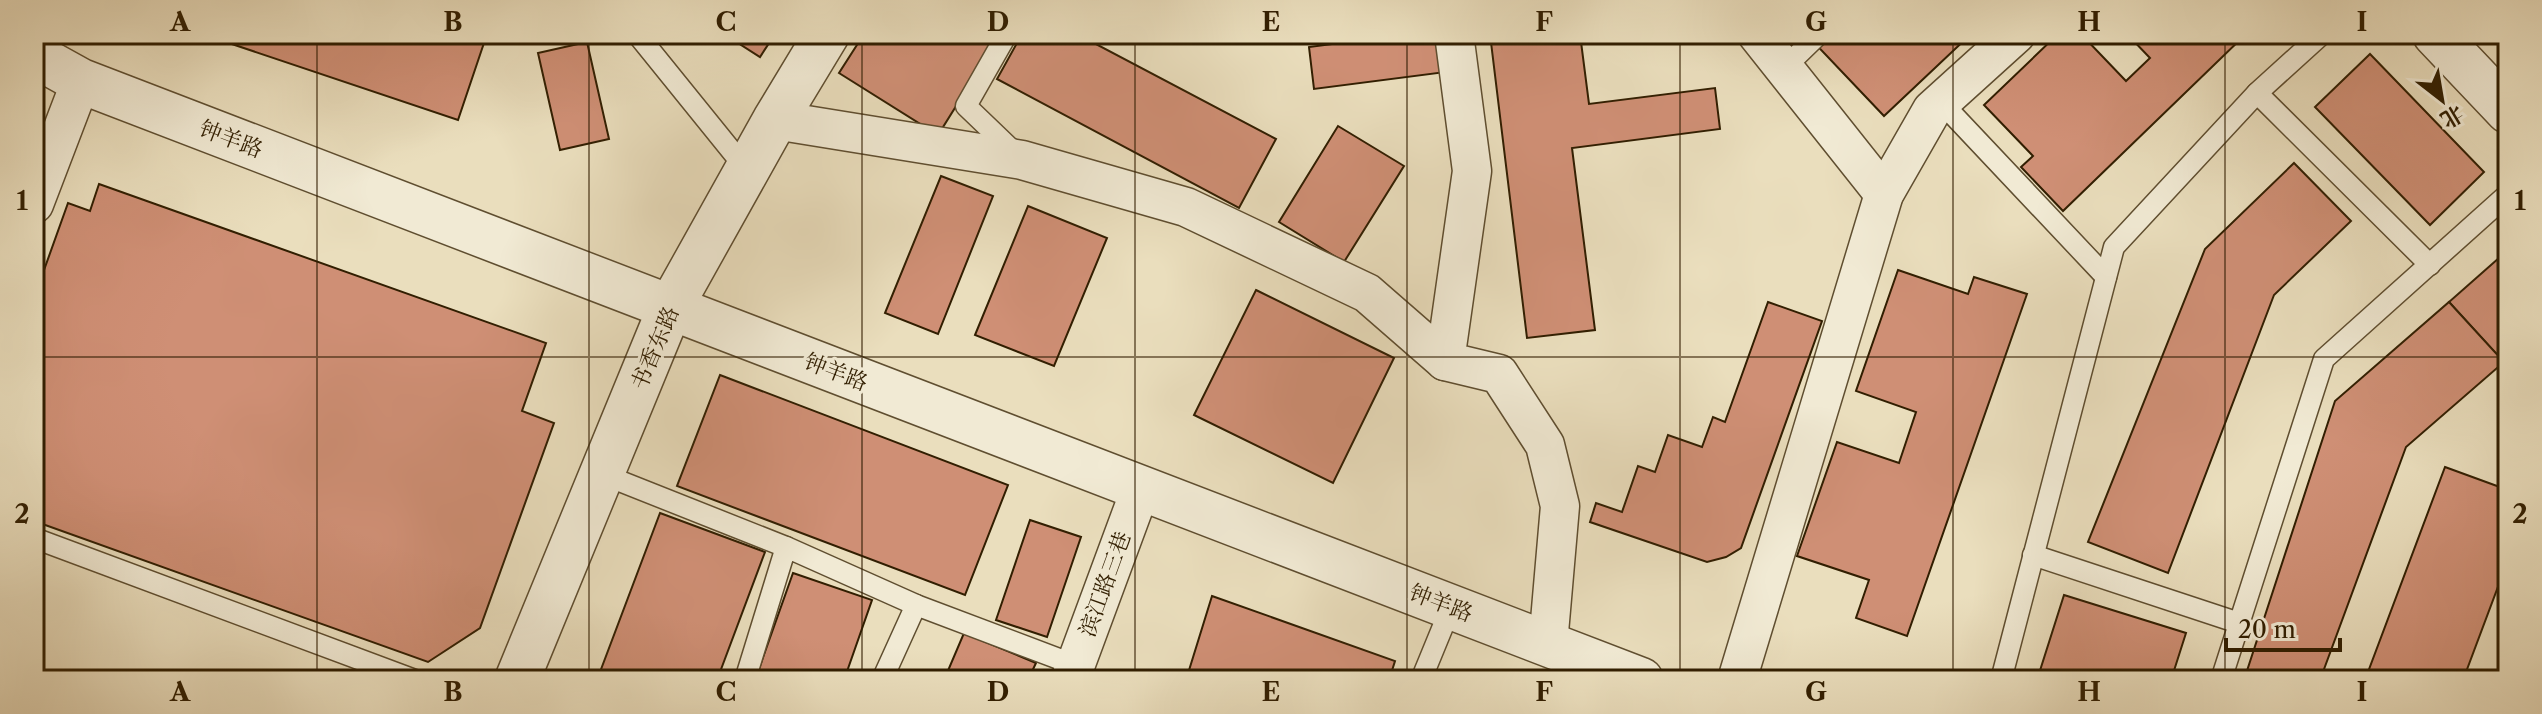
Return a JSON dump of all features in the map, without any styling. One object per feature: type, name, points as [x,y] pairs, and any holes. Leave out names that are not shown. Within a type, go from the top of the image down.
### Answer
[{"type":"street","name":"书香东路","points":[[517,680],[670,308],[827,34]]},
{"type":"street","points":[[1445,361],[1472,171],[1454,34]]},
{"type":"street","points":[[1757,34],[1884,194]]},
{"type":"street","points":[[1737,680],[1884,194],[1932,110],[2016,34]]},
{"type":"street","points":[[2435,34],[2508,111]]},
{"type":"street","name":"钟羊路","points":[[34,55],[81,81],[1641,680]]},
{"type":"street","points":[[34,204],[81,81]]},
{"type":"street","points":[[775,120],[1022,160],[1186,207],[1367,293],[1445,361],[1499,374],[1545,445],[1560,506],[1548,644]]},
{"type":"street","name":"滨江路三巷","points":[[1072,672],[1141,488]]},
{"type":"lane","points":[[637,34],[747,170]]},
{"type":"lane","points":[[1007,34],[966,106],[1022,160]]},
{"type":"lane","points":[[1784,68],[1819,34]]},
{"type":"lane","points":[[2001,680],[2114,247],[2257,93],[2322,34]]},
{"type":"lane","points":[[2257,93],[2430,265]]},
{"type":"lane","points":[[1941,102],[2106,277]]},
{"type":"lane","points":[[2221,680],[2324,359],[2508,194]]},
{"type":"lane","points":[[602,474],[786,547],[1072,672]]},
{"type":"lane","points":[[34,538],[415,680]]},
{"type":"lane","points":[[745,680],[786,547]]},
{"type":"lane","points":[[2033,555],[2239,623]]},
{"type":"lane","points":[[882,680],[916,605]]},
{"type":"lane","points":[[1421,680],[1451,607]]},
{"type":"building","points":[[202,34],[487,34],[458,120]]},
{"type":"building","points":[[724,34],[775,34],[760,57]]},
{"type":"building","points":[[864,34],[1001,34],[938,135],[839,73]]},
{"type":"building","points":[[1022,34],[1077,34],[1276,139],[1239,208],[997,79]]},
{"type":"building","points":[[1409,34],[1441,34],[1446,72],[1314,89],[1309,47]]},
{"type":"building","points":[[1490,34],[1580,34],[1589,104],[1715,88],[1720,129],[1572,148],[1595,330],[1527,338]]},
{"type":"building","points":[[1806,34],[1863,34],[1869,40],[1876,34],[1971,34],[1884,116]]},
{"type":"building","points":[[2058,34],[2081,34],[2126,81],[2150,58],[2127,34],[2246,34],[2063,211],[2021,167],[2033,156],[1984,105]]},
{"type":"building","points":[[587,42],[609,139],[560,150],[538,53]]},
{"type":"building","points":[[2370,54],[2484,172],[2430,225],[2315,107]]},
{"type":"building","points":[[1338,126],[1404,166],[1344,262],[1279,222]]},
{"type":"building","points":[[2294,163],[2351,221],[2274,295],[2168,573],[2088,542],[2205,249]]},
{"type":"building","points":[[941,176],[993,196],[938,334],[885,313]]},
{"type":"building","points":[[99,184],[546,343],[522,411],[554,423],[480,628],[428,662],[34,521],[34,298],[68,203],[90,211]]},
{"type":"building","points":[[1028,206],[1107,238],[1054,366],[975,335]]},
{"type":"building","points":[[2508,250],[2508,367],[2449,302]]},
{"type":"building","points":[[1898,270],[1968,294],[1974,277],[2027,294],[1907,636],[1856,618],[1869,580],[1797,556],[1837,442],[1899,463],[1916,412],[1856,391]]},
{"type":"building","points":[[1256,290],[1394,358],[1333,483],[1194,415]]},
{"type":"building","points":[[1768,302],[1822,321],[1741,548],[1726,557],[1707,562],[1590,522],[1596,503],[1622,512],[1638,466],[1655,472],[1668,435],[1702,447],[1713,417],[1725,422]]},
{"type":"building","points":[[2449,302],[2504,362],[2406,447],[2320,680],[2244,680],[2335,401]]},
{"type":"building","points":[[720,375],[1008,485],[965,595],[677,486]]},
{"type":"building","points":[[2445,467],[2508,490],[2508,560],[2463,680],[2365,680]]},
{"type":"building","points":[[660,513],[765,552],[717,680],[597,680]]},
{"type":"building","points":[[1030,520],[1081,537],[1047,637],[996,620]]},
{"type":"building","points":[[793,573],[872,600],[844,680],[755,680]]},
{"type":"building","points":[[2064,595],[2186,633],[2171,680],[2037,680]]},
{"type":"building","points":[[1212,596],[1395,661],[1389,680],[1186,680]]},
{"type":"building","points":[[964,633],[1036,663],[1028,680],[944,680]]}]
